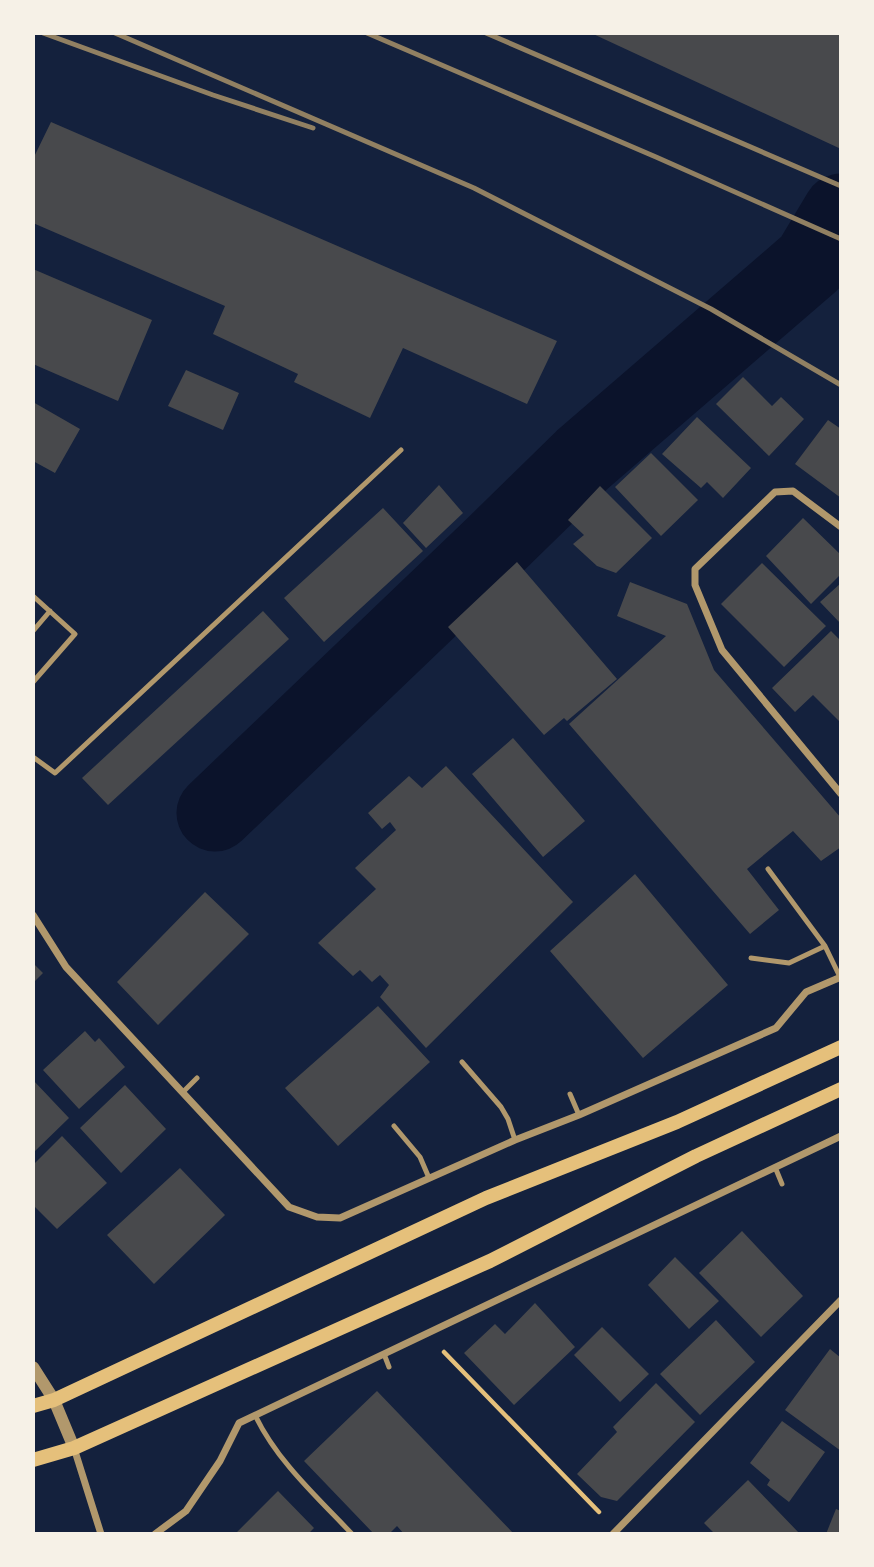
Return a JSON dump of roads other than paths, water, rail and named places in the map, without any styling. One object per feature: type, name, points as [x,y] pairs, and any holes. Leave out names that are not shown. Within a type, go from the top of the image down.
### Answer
[{"type":"main road","points":[[33,1406],[54,1400],[486,1198],[677,1122],[841,1047]]},
{"type":"main road","points":[[33,1460],[74,1448],[490,1261],[696,1156],[841,1089]]},
{"type":"street","points":[[841,527],[793,491],[775,492],[695,569],[695,585],[722,649],[841,794]]},
{"type":"street","points":[[33,915],[66,967],[289,1207],[317,1217],[340,1218],[776,1028],[806,992],[840,977]]},
{"type":"street","points":[[155,1534],[186,1511],[220,1461],[239,1423],[841,1136]]},
{"type":"street","points":[[614,1532],[841,1300]]},
{"type":"street","points":[[33,1367],[54,1400],[74,1448],[101,1534]]},
{"type":"lane","points":[[33,757],[55,773],[401,450]]},
{"type":"lane","points":[[33,596],[75,634],[33,682]]},
{"type":"lane","points":[[33,631],[50,611]]},
{"type":"lane","points":[[768,869],[825,946],[840,977]]},
{"type":"lane","points":[[751,958],[789,963],[825,946]]},
{"type":"lane","points":[[462,1062],[501,1107],[515,1140]]},
{"type":"lane","points":[[183,1092],[197,1078]]},
{"type":"lane","points":[[570,1094],[579,1115]]},
{"type":"lane","points":[[394,1126],[420,1157],[429,1178]]},
{"type":"lane","points":[[775,1167],[782,1184]]},
{"type":"lane","points":[[384,1354],[389,1367]]},
{"type":"lane","points":[[255,1415],[262,1431],[295,1473],[352,1534]]},
{"type":"waterway","points":[[215,813],[583,459],[811,262],[841,212]]},
{"type":"railway","points":[[43,33],[313,128]]},
{"type":"railway","points":[[115,33],[474,188],[711,309],[841,385]]},
{"type":"railway","points":[[367,33],[841,239]]},
{"type":"railway","points":[[486,33],[841,186]]}]
